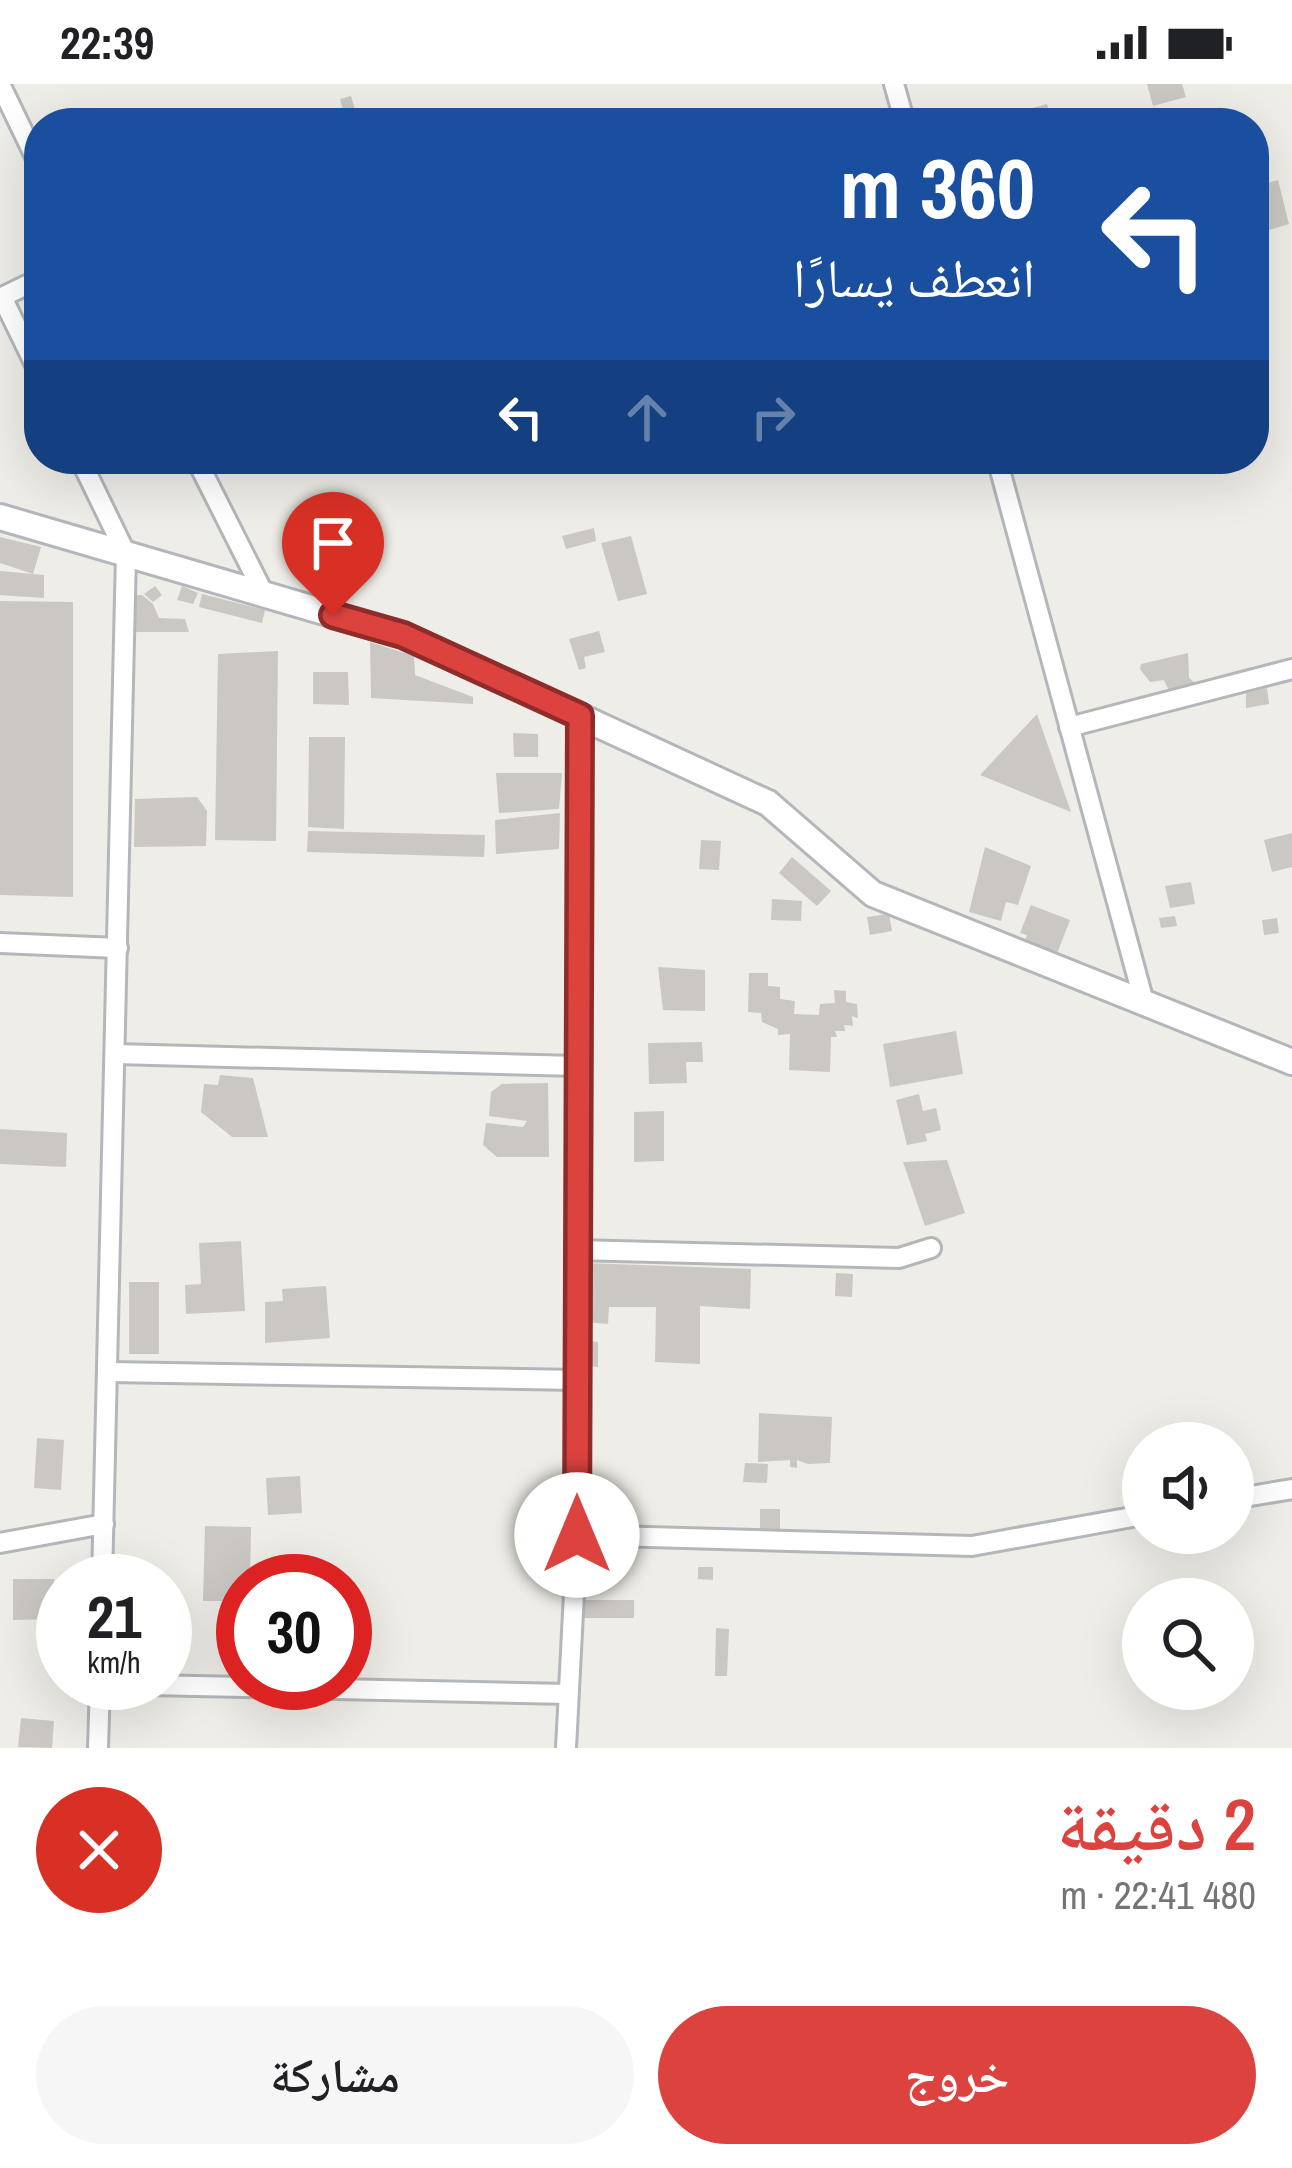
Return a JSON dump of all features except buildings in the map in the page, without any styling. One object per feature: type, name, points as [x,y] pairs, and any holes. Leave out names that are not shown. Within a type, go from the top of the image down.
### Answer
[{"type":"street","points":[[0,84],[24,134]]},
{"type":"street","points":[[1,297],[24,344]]},
{"type":"street","points":[[87,474],[126,554],[103,1554]]},
{"type":"street","points":[[204,474],[264,594]]},
{"type":"street","points":[[1002,474],[1144,1002]]},
{"type":"street","points":[[0,517],[403,635],[768,803],[873,894],[1292,1062]]},
{"type":"street","points":[[1069,727],[1292,669]]},
{"type":"street","points":[[566,1748],[577,1535],[580,716]]},
{"type":"street","points":[[0,943],[118,948]]},
{"type":"street","points":[[116,1054],[577,1066]]},
{"type":"street","points":[[575,1250],[898,1258],[931,1248]]},
{"type":"street","points":[[109,1372],[578,1380]]},
{"type":"street","points":[[1254,1495],[1292,1489]]},
{"type":"street","points":[[577,1535],[971,1546],[1122,1519]]},
{"type":"street","points":[[0,1544],[104,1525]]},
{"type":"street","points":[[192,1685],[568,1694]]},
{"type":"street","points":[[98,1748],[99,1710]]},
{"type":"route","points":[[333,615],[403,635],[580,716],[577,1535]]}]
